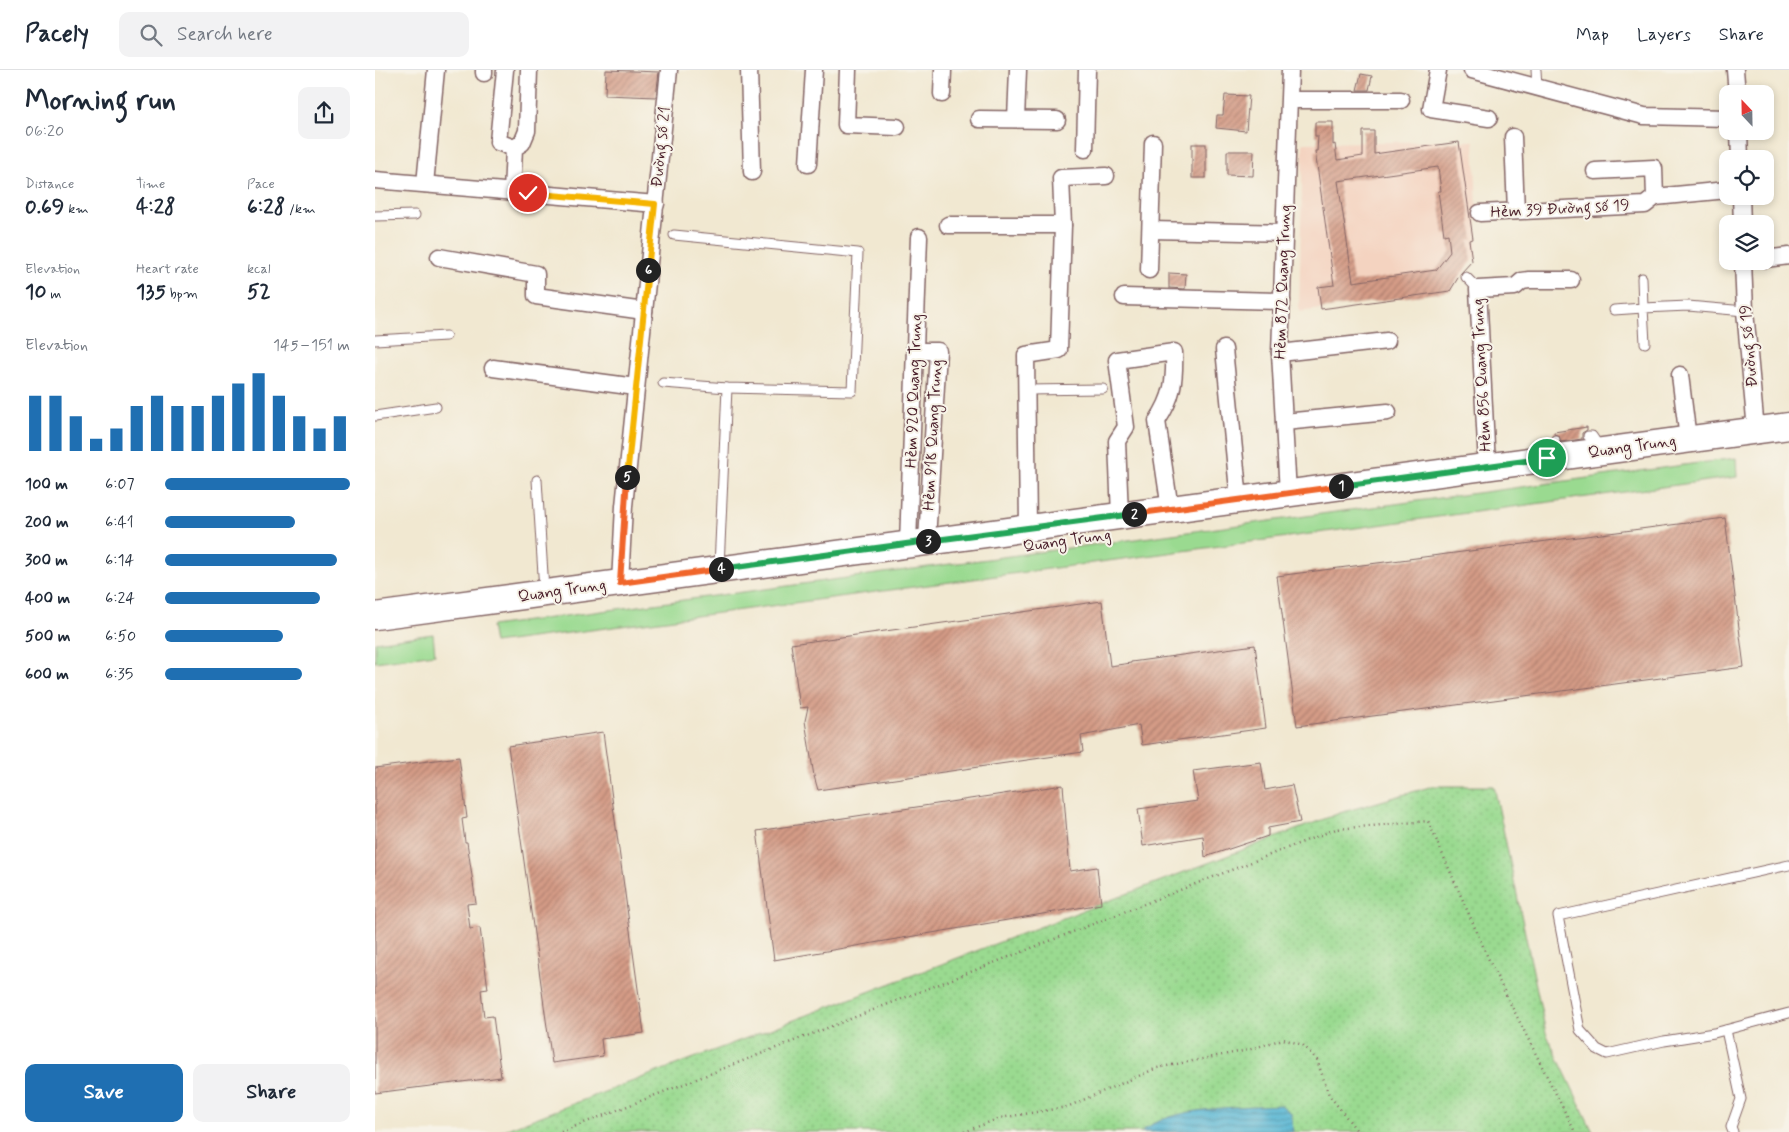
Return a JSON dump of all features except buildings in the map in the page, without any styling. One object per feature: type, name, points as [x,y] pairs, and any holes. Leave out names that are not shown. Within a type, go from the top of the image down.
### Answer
[{"type":"main road","name":"Quang Trung","points":[[375,616],[460,613],[620,592],[1757,439],[1789,426]]},
{"type":"main road","name":"Quang Trung","points":[[375,634],[544,593],[620,592],[719,570],[1487,466],[1551,449],[1595,443],[1687,439],[1757,439],[1789,444]]},
{"type":"street","points":[[425,184],[436,70]]},
{"type":"street","points":[[505,70],[498,142],[514,148]]},
{"type":"street","points":[[514,148],[522,143],[527,132],[529,70]]},
{"type":"street","name":"Đường số 21","points":[[620,592],[624,506],[669,70]]},
{"type":"street","points":[[749,70],[752,172]]},
{"type":"street","points":[[808,164],[814,70]]},
{"type":"street","points":[[848,70],[846,125],[897,127]]},
{"type":"street","points":[[943,70],[943,94]]},
{"type":"street","points":[[1016,119],[1018,70]]},
{"type":"street","points":[[1085,148],[1087,70]]},
{"type":"street","name":"Hẻm 872 Quang Trung","points":[[1288,493],[1280,353],[1290,70]]},
{"type":"street","points":[[1437,70],[1431,109],[1489,118]]},
{"type":"street","points":[[1472,70],[1644,116],[1719,118]]},
{"type":"street","points":[[1735,70],[1736,85]]},
{"type":"street","points":[[1290,100],[1401,100]]},
{"type":"street","points":[[979,119],[1057,120]]},
{"type":"street","points":[[1513,136],[1515,211]]},
{"type":"street","points":[[1149,270],[1153,143]]},
{"type":"street","points":[[512,192],[514,148]]},
{"type":"street","points":[[1595,171],[1654,168],[1655,197]]},
{"type":"street","points":[[1028,528],[1026,355],[1059,350],[1063,226],[1061,178],[1106,176]]},
{"type":"street","points":[[375,180],[655,204]]},
{"type":"street","name":"Hẻm 39 Đường số 19","points":[[1480,213],[1645,205],[1655,197],[1719,191]]},
{"type":"street","points":[[948,225],[1063,226]]},
{"type":"street","points":[[1151,230],[1284,232]]},
{"type":"street","name":"Hẻm 920 Quang Trung","points":[[918,543],[915,351],[919,237]]},
{"type":"street","points":[[1774,257],[1789,256]]},
{"type":"street","points":[[439,257],[536,274],[536,296],[644,311]]},
{"type":"street","name":"Đường số 19","points":[[1743,270],[1745,311],[1757,439]]},
{"type":"street","name":"Hẻm 856 Quang Trung","points":[[1487,466],[1478,289],[1515,287],[1522,281],[1529,280],[1571,280]]},
{"type":"street","points":[[1124,297],[1282,301]]},
{"type":"street","points":[[1280,353],[1387,341]]},
{"type":"street","points":[[1224,350],[1239,500]]},
{"type":"street","name":"Hẻm 918 Quang Trung","points":[[915,351],[938,351],[918,543]]},
{"type":"street","points":[[1120,516],[1117,441],[1126,427],[1117,360],[1174,352],[1175,380],[1166,408],[1157,421],[1170,509]]},
{"type":"street","points":[[493,368],[636,387]]},
{"type":"street","points":[[1680,375],[1687,439]]},
{"type":"street","points":[[1284,422],[1388,412]]},
{"type":"lane","points":[[1536,70],[1537,88]]},
{"type":"lane","points":[[375,216],[415,215]]},
{"type":"lane","points":[[663,384],[727,388],[852,391],[858,253],[674,235]]},
{"type":"lane","points":[[1466,277],[1478,289]]},
{"type":"lane","points":[[1643,278],[1645,343]]},
{"type":"lane","points":[[1614,310],[1688,306],[1745,311]]},
{"type":"lane","points":[[375,340],[446,336]]},
{"type":"lane","points":[[719,570],[727,388]]},
{"type":"lane","points":[[1026,390],[1103,389]]},
{"type":"lane","points":[[375,416],[436,407]]},
{"type":"lane","points":[[537,480],[544,593]]},
{"type":"lane","points":[[1789,865],[1558,916],[1579,1030],[1597,1049],[1607,1054],[1726,1030],[1789,1013]]},
{"type":"lane","points":[[1726,1030],[1741,1099],[1731,1127],[1733,1132]]},
{"type":"path","points":[[561,1132],[1336,829],[1428,820],[1493,969],[1575,1132]]},
{"type":"path","points":[[964,1132],[1000,1118],[1067,1107],[1157,1068],[1249,1050],[1283,1039],[1303,1044],[1317,1060],[1329,1095],[1358,1132]]},
{"type":"shaded area","points":[[1474,141],[1477,207],[1476,257],[1450,291],[1299,312],[1303,143]]},
{"type":"green space","points":[[1736,458],[1737,477],[494,643],[491,626]]},
{"type":"green space","points":[[433,634],[435,654],[375,662],[375,642]]},
{"type":"green space","points":[[1433,786],[1494,786],[1546,1033],[1593,1132],[499,1132],[1340,813]]},
{"type":"water","points":[[1281,1105],[1291,1113],[1293,1132],[1141,1132],[1154,1123],[1188,1113],[1228,1108]]},
{"type":"route","points":[[528,193],[655,204],[624,506],[620,583],[1547,458]]}]
